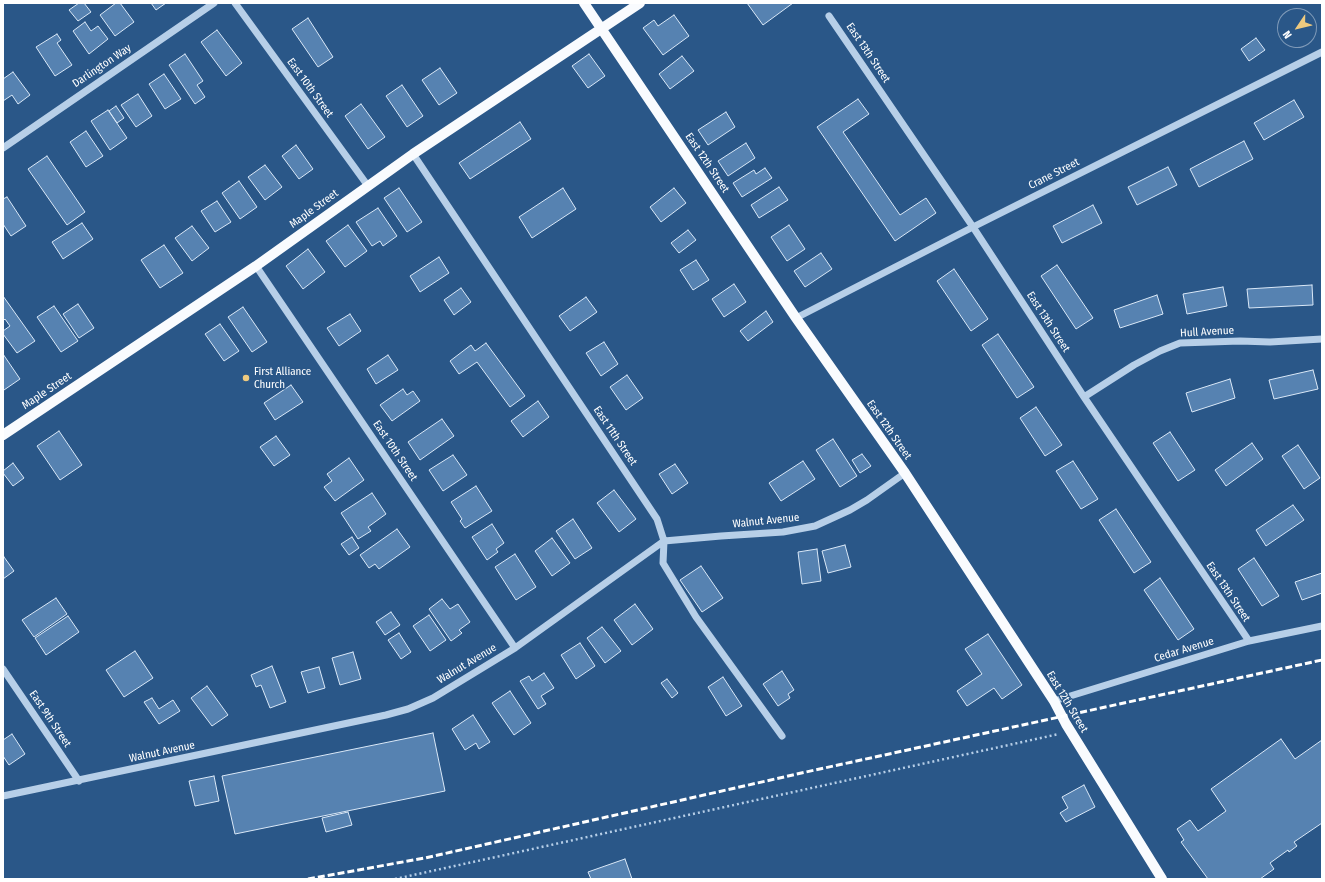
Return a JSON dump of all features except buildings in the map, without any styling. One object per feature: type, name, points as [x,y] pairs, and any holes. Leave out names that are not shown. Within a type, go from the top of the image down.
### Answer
[{"type":"main road","name":"East 12th Street","points":[[584,3],[796,318],[905,473],[1054,701],[1066,724],[1162,879]]},
{"type":"main road","name":"Maple Street","points":[[3,435],[256,266],[413,154],[640,3]]},
{"type":"street","name":"Darlington Way","points":[[3,148],[214,3]]},
{"type":"street","name":"East 10th Street","points":[[235,3],[368,186]]},
{"type":"street","name":"East 13th Street","points":[[829,16],[973,227],[1084,397],[1248,641]]},
{"type":"street","name":"Crane Street","points":[[796,318],[973,227],[1322,52]]},
{"type":"street","name":"East 11th Street","points":[[413,154],[657,519],[664,541],[663,563],[696,617],[782,736]]},
{"type":"street","name":"East 10th Street","points":[[256,266],[515,648]]},
{"type":"street","name":"Hull Avenue","points":[[1084,397],[1134,365],[1160,351],[1180,343],[1270,342],[1322,339]]},
{"type":"street","name":"Walnut Avenue","points":[[3,796],[80,781],[408,709],[432,698],[515,648],[664,541],[783,532],[815,526],[855,506],[905,473]]},
{"type":"street","name":"Cedar Avenue","points":[[1054,701],[1248,641],[1322,626]]},
{"type":"street","name":"East 9th Street","points":[[3,669],[80,781]]},
{"type":"path","points":[[395,879],[1071,731]]},
{"type":"railway","points":[[308,879],[425,858],[806,772],[1322,660]]},
{"type":"place","name":"First Alliance Church","points":[[246,378]]}]
